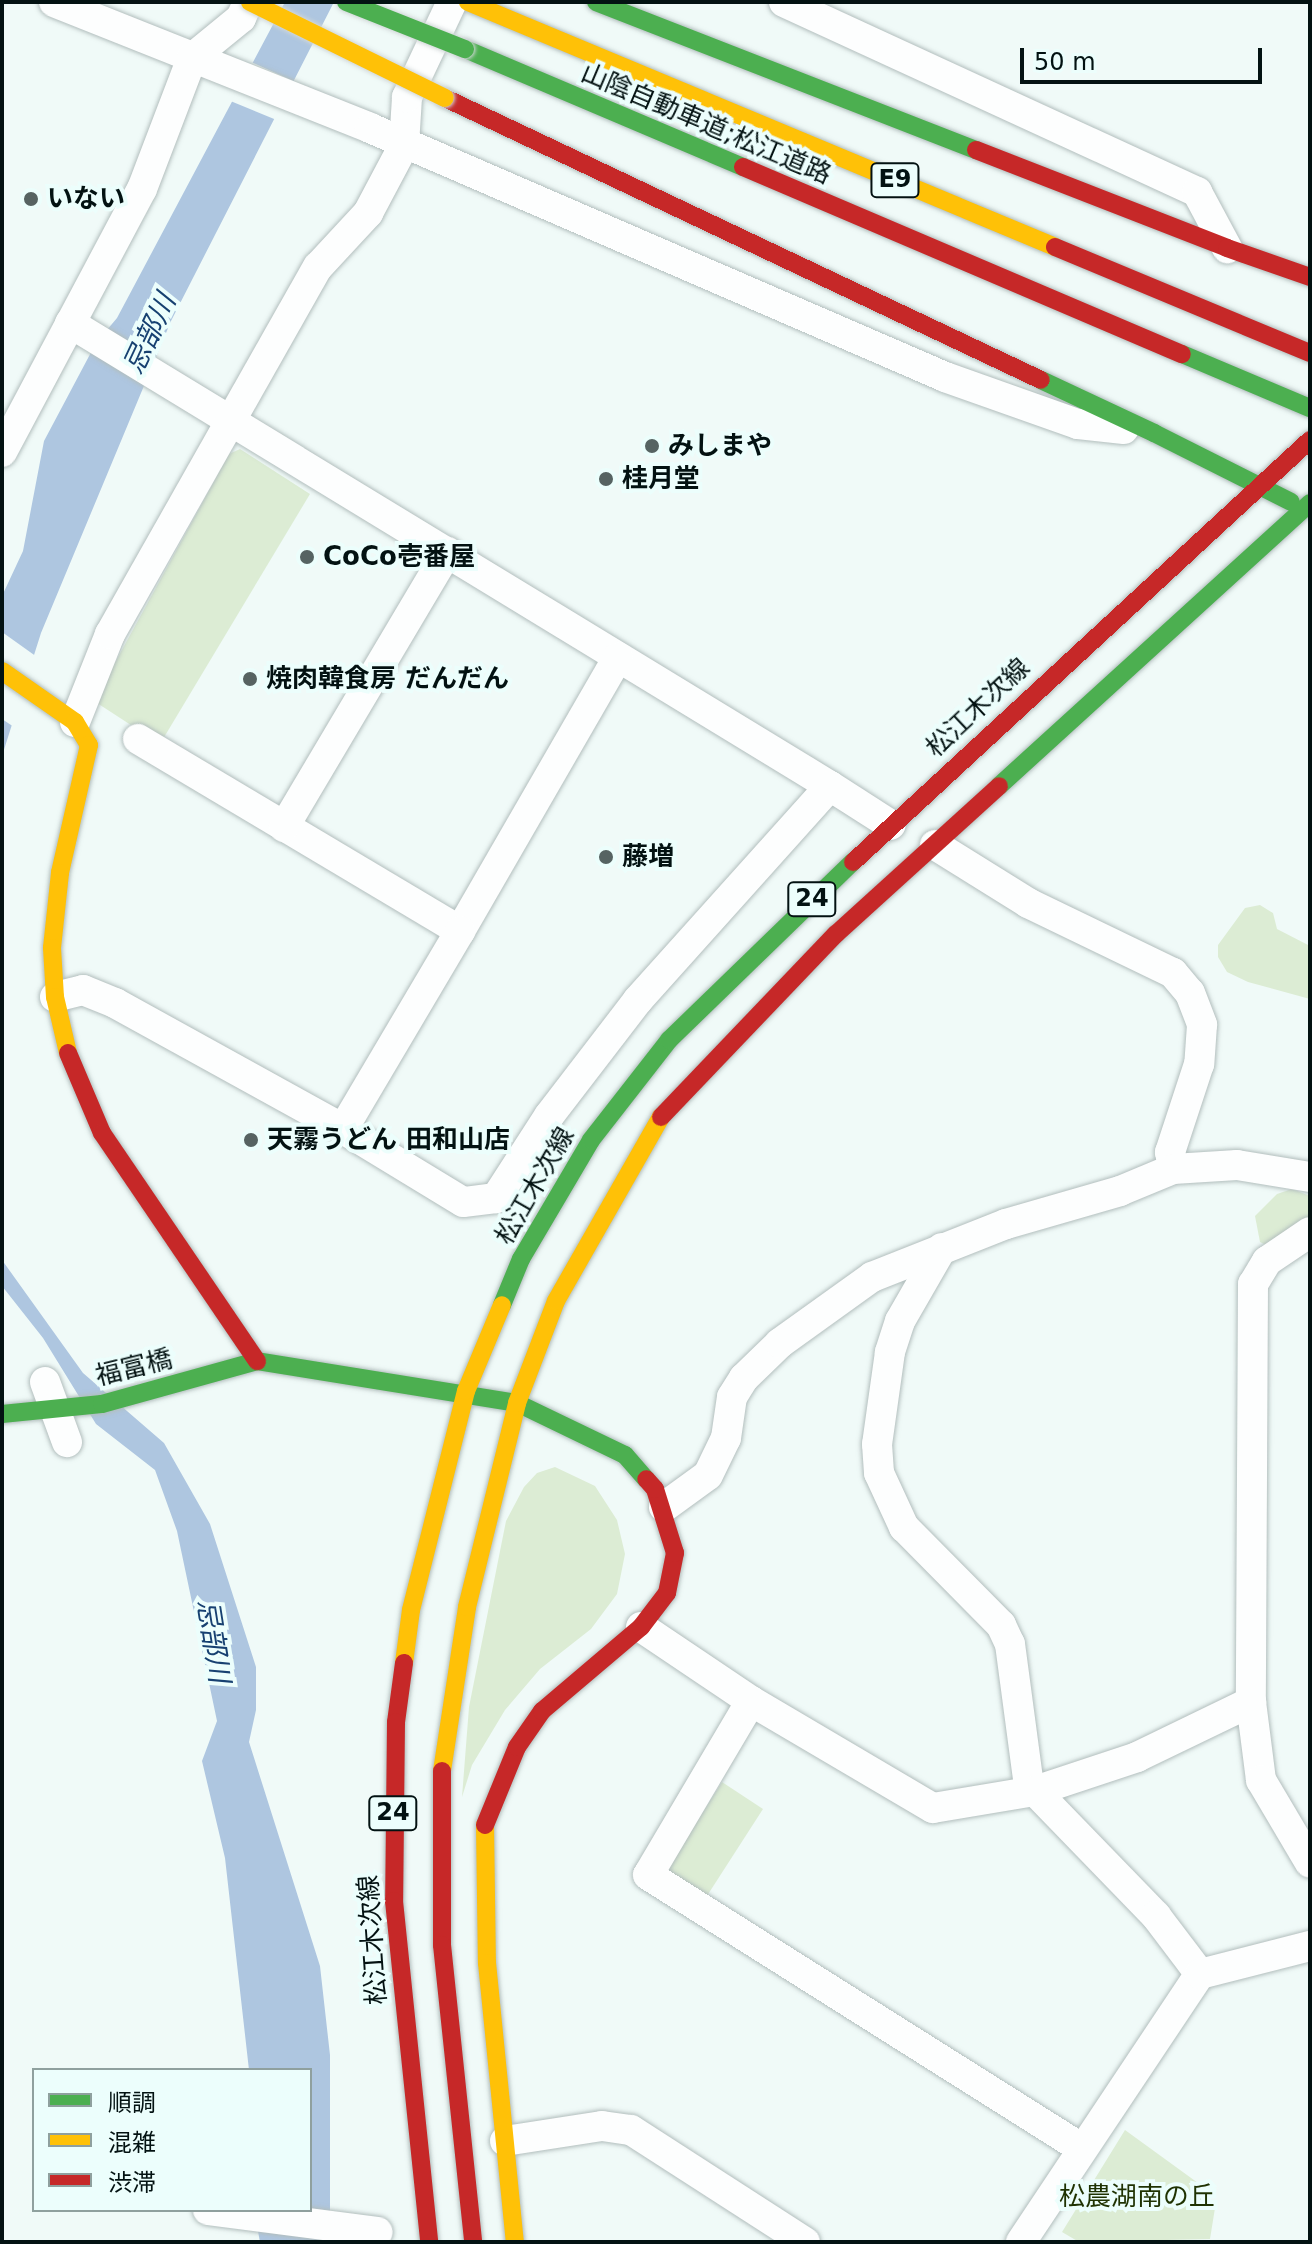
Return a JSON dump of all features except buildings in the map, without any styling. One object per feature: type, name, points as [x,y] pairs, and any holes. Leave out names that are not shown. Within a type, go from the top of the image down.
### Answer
[{"type":"main road","points":[[249,2],[1308,508]]},
{"type":"main road","name":"山陰自動車道;松江道路","points":[[346,2],[465,49],[1310,408]]},
{"type":"main road","points":[[596,2],[1227,248],[1310,277]]},
{"type":"main road","name":"山陰自動車道;松江道路","points":[[475,5],[1309,353]]},
{"type":"main road","name":"松江木次線","points":[[429,2242],[394,1901],[396,1722],[411,1610],[466,1391],[521,1259],[555,1196],[624,1095],[669,1040],[749,958],[891,825],[1310,440]]},
{"type":"main road","name":"24","points":[[473,2242],[442,1945],[440,1796],[462,1635],[517,1403],[556,1301],[657,1121],[836,934],[1308,508]]},
{"type":"main road","points":[[2,671],[66,715],[89,745],[60,873],[52,948],[55,997],[72,1072],[102,1133],[257,1361],[466,1391],[517,1403],[625,1455],[642,1470],[664,1507],[675,1553],[673,1576],[658,1608],[641,1627],[542,1711],[505,1768],[488,1808],[482,1843],[486,1949],[515,2242]]},
{"type":"main road","name":"福富橋","points":[[2,1414],[66,1410],[257,1361]]},
{"type":"street","points":[[54,2],[370,128],[945,377],[1078,424],[1154,433]]},
{"type":"street","points":[[2,452],[77,327],[142,189],[192,58],[241,18],[249,2]]},
{"type":"street","points":[[66,715],[222,419],[318,267],[368,213],[404,145],[407,97],[452,2]]},
{"type":"street","points":[[784,2],[1197,192],[1227,248]]},
{"type":"street","points":[[77,327],[222,419],[447,552],[891,825]]},
{"type":"street","points":[[284,827],[447,552]]},
{"type":"street","points":[[343,1129],[618,657]]},
{"type":"street","points":[[138,739],[460,931]]},
{"type":"street","points":[[55,997],[83,990],[115,1003],[343,1129],[463,1202],[474,1204],[496,1198],[549,1116],[638,1000],[830,786]]},
{"type":"street","points":[[935,845],[1028,903],[1173,973],[1190,993],[1202,1025],[1199,1064],[1170,1152],[1173,1169]]},
{"type":"street","points":[[664,1507],[708,1475],[726,1438],[732,1397],[744,1378],[780,1343],[872,1277],[942,1248],[1173,1169],[1237,1165],[1310,1177]]},
{"type":"street","points":[[1310,1232],[1267,1261],[1253,1284],[1251,1702],[1261,1780],[1310,1863]]},
{"type":"street","points":[[942,1248],[900,1321],[890,1352],[877,1444],[879,1473],[904,1527],[1001,1625],[1010,1644],[1028,1779],[1035,1791],[1163,1924],[1200,1974]]},
{"type":"street","points":[[45,1382],[66,1410],[67,1442]]},
{"type":"street","points":[[641,1627],[751,1701],[933,1808],[1035,1791],[1149,1752],[1251,1702]]},
{"type":"street","points":[[751,1701],[648,1875],[1081,2148]]},
{"type":"street","points":[[1021,2242],[1200,1974],[1310,1946]]},
{"type":"street","points":[[505,2141],[602,2126],[631,2130],[805,2242]]},
{"type":"street","points":[[221,2213],[378,2232]]},
{"type":"green space","points":[[240,449],[310,494],[160,744],[94,701],[229,454]]},
{"type":"green space","points":[[1260,905],[1273,913],[1277,929],[1310,946],[1310,999],[1248,982],[1227,972],[1218,957],[1218,945],[1245,908]]},
{"type":"green space","points":[[1292,1189],[1310,1196],[1310,1218],[1268,1246],[1260,1242],[1255,1216],[1277,1194]]},
{"type":"green space","points":[[555,1467],[595,1486],[617,1520],[625,1554],[617,1594],[591,1629],[540,1669],[505,1710],[472,1765],[462,1797],[469,1707],[506,1521],[524,1487],[537,1473]]},
{"type":"green space","points":[[722,1782],[763,1809],[705,1899],[664,1873]]},
{"type":"green space","name":"松農湖南の丘","points":[[1125,2130],[1198,2183],[1197,2195],[1215,2208],[1210,2239],[1079,2242],[1062,2232]]},
{"type":"water","name":"忌部川","points":[[285,2],[334,2],[171,321],[41,633],[2,756],[2,596],[23,551],[44,441],[96,343],[117,318]]},
{"type":"water","name":"忌部川","points":[[2,1260],[83,1373],[164,1443],[210,1524],[256,1667],[256,1710],[249,1742],[320,1966],[330,2055],[330,2242],[260,2242],[254,2212],[312,2212],[312,2068],[249,2068],[225,1858],[202,1761],[217,1721],[177,1531],[155,1470],[96,1424],[43,1338],[2,1286]]},
{"type":"pier","points":[[249,61],[298,83],[279,121],[228,100]]},
{"type":"pier","points":[[2,632],[37,657],[14,727],[2,719]]},
{"type":"traffic: fast","points":[[346,2],[465,49]]},
{"type":"traffic: fast","points":[[596,2],[976,150]]},
{"type":"traffic: fast","points":[[465,49],[743,167]]},
{"type":"traffic: fast","points":[[1182,354],[1310,408]]},
{"type":"traffic: fast","points":[[1041,380],[1154,433]]},
{"type":"traffic: fast","points":[[1154,433],[1291,502]]},
{"type":"traffic: fast","points":[[999,786],[1310,503]]},
{"type":"traffic: fast","points":[[502,1305],[521,1259],[591,1140],[669,1040],[853,862]]},
{"type":"traffic: fast","points":[[2,1414],[102,1404],[257,1361],[517,1403],[625,1455],[646,1479]]},
{"type":"traffic: slow","points":[[250,2],[445,98]]},
{"type":"traffic: slow","points":[[468,2],[1055,247]]},
{"type":"traffic: slow","points":[[2,671],[75,722],[89,745],[60,873],[52,948],[55,997],[68,1053]]},
{"type":"traffic: slow","points":[[442,1771],[467,1607],[517,1403],[556,1301],[661,1117]]},
{"type":"traffic: slow","points":[[404,1663],[411,1610],[466,1391],[502,1305]]},
{"type":"traffic: slow","points":[[485,1825],[487,1963],[515,2242]]},
{"type":"traffic: jam","points":[[445,98],[1041,380]]},
{"type":"traffic: jam","points":[[976,150],[1227,248]]},
{"type":"traffic: jam","points":[[743,167],[1182,354]]},
{"type":"traffic: jam","points":[[1055,247],[1310,353]]},
{"type":"traffic: jam","points":[[1227,248],[1310,277]]},
{"type":"traffic: jam","points":[[853,862],[1310,440]]},
{"type":"traffic: jam","points":[[661,1117],[836,934],[999,786]]},
{"type":"traffic: jam","points":[[68,1053],[102,1133],[257,1361]]},
{"type":"traffic: jam","points":[[485,1825],[517,1747],[542,1711],[641,1627],[667,1593],[675,1553],[655,1489],[646,1479]]},
{"type":"traffic: jam","points":[[404,1663],[396,1722],[394,1901],[429,2242]]},
{"type":"traffic: jam","points":[[442,1771],[442,1945],[473,2242]]},
{"type":"place","name":"いない","points":[[31,199]]},
{"type":"place","name":"みしまや","points":[[652,446]]},
{"type":"place","name":"桂月堂","points":[[606,479]]},
{"type":"place","name":"CoCo壱番屋","points":[[307,557]]},
{"type":"place","name":"焼肉韓食房 だんだん","points":[[250,679]]},
{"type":"place","name":"藤増","points":[[606,857]]},
{"type":"place","name":"天霧うどん 田和山店","points":[[251,1140]]}]
